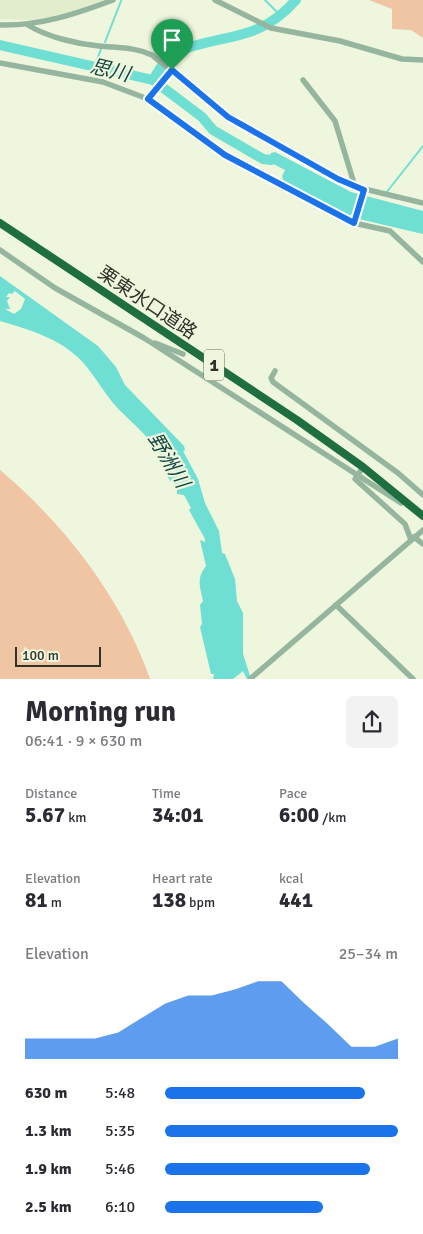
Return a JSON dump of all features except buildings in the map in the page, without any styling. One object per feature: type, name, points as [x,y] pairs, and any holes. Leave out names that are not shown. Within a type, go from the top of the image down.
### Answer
[{"type":"highway","name":"栗東水口道路","points":[[0,222],[297,420],[363,467],[423,516]]},
{"type":"street","points":[[0,25],[28,25],[80,12],[113,0]]},
{"type":"street","points":[[215,0],[271,28],[340,41],[402,58],[423,60]]},
{"type":"street","points":[[28,25],[38,31],[85,44],[141,50],[163,62],[172,72],[228,117],[352,186],[364,191],[422,202]]},
{"type":"street","points":[[0,63],[103,82],[148,98],[225,155],[355,222],[390,231],[423,262]]},
{"type":"street","points":[[148,98],[172,72]]},
{"type":"street","points":[[303,80],[335,121],[353,180],[352,186]]},
{"type":"street","points":[[355,222],[364,191]]},
{"type":"street","points":[[0,250],[63,292],[144,338],[401,503]]},
{"type":"street","points":[[144,338],[183,354]]},
{"type":"street","points":[[275,371],[271,378],[273,382],[398,473],[423,495]]},
{"type":"street","points":[[363,467],[355,479],[405,524],[412,539],[423,544]]},
{"type":"street","points":[[250,679],[423,530]]},
{"type":"street","points":[[335,606],[413,679]]},
{"type":"shaded area","points":[[0,0],[104,0],[58,16],[30,20],[0,19]]},
{"type":"shaded area","points":[[369,0],[423,0],[423,38],[411,30],[392,29],[392,9]]},
{"type":"shaded area","points":[[0,470],[47,514],[88,564],[107,591],[123,619],[150,679],[0,679]]},
{"type":"water","points":[[275,152],[351,192],[423,211],[423,234],[346,216],[287,187],[282,176],[285,170],[258,156],[269,157],[271,153]]},
{"type":"water","name":"野洲川","points":[[0,276],[98,346],[116,367],[125,385],[184,446],[185,450],[183,451],[198,479],[205,503],[219,531],[222,553],[225,554],[235,579],[237,601],[243,613],[243,654],[251,679],[247,679],[243,671],[233,679],[213,679],[214,674],[211,674],[200,627],[202,624],[200,605],[203,601],[200,579],[206,566],[200,540],[205,542],[205,539],[189,510],[191,508],[184,495],[177,494],[177,485],[169,479],[160,454],[147,437],[113,403],[78,357],[47,337],[0,321]],"holes":[[[15,291],[25,299],[21,309],[14,314],[5,309],[10,309],[7,301],[10,297],[6,297],[9,293],[12,294]]]},
{"type":"waterway","points":[[265,0],[278,13],[278,17]]},
{"type":"waterway","points":[[153,80],[166,59],[174,53],[252,31],[267,24],[296,0]]},
{"type":"waterway","points":[[105,42],[121,1]]},
{"type":"waterway","name":"思川","points":[[0,45],[153,80],[202,117],[213,130],[263,159],[271,160]]},
{"type":"waterway","points":[[95,65],[101,49]]},
{"type":"waterway","points":[[386,193],[423,146]]},
{"type":"route","points":[[172,70],[228,117],[338,179],[364,190],[354,223],[284,188],[225,155],[166,110],[148,99],[172,73],[172,70]]}]
